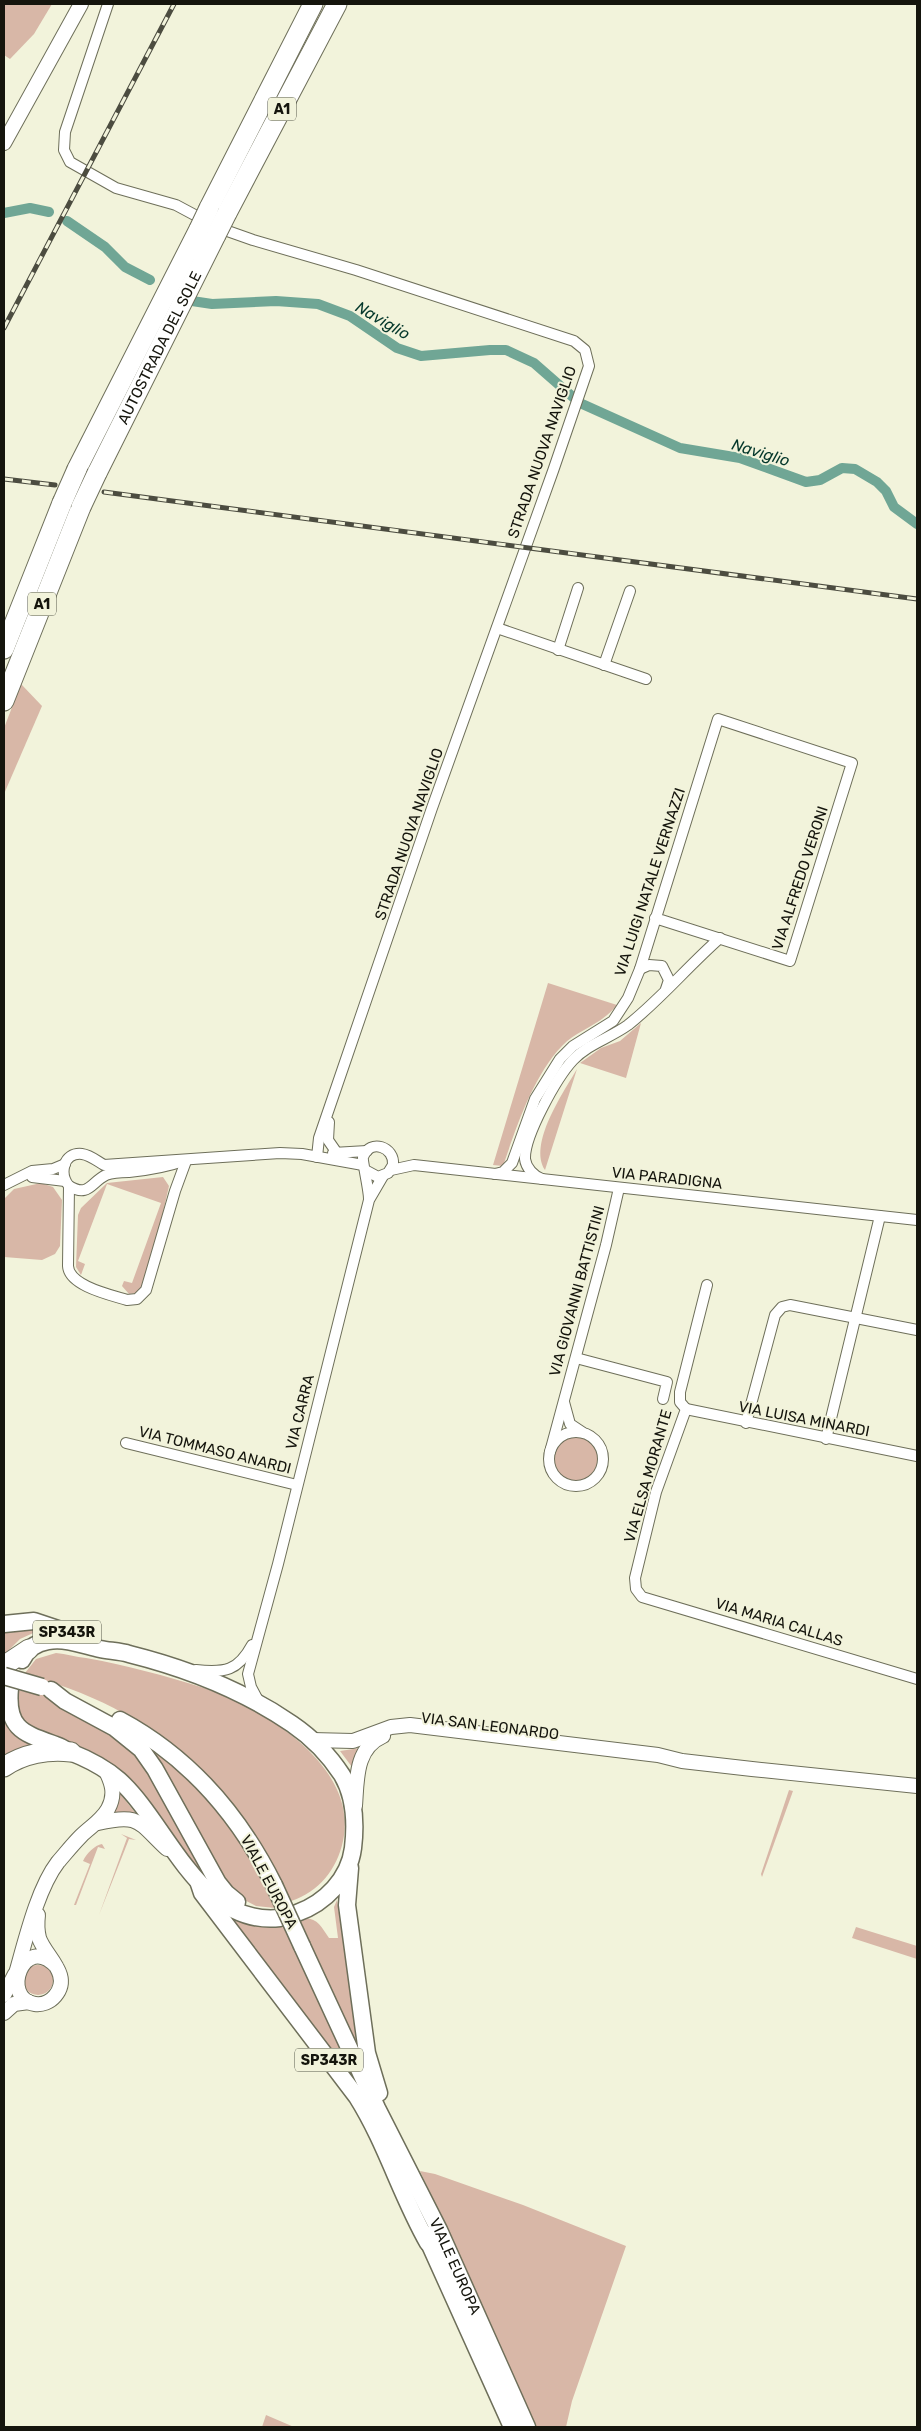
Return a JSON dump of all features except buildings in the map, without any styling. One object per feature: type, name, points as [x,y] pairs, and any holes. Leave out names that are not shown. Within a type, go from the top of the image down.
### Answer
[{"type":"highway","name":"AUTOSTRADA DEL SOLE","points":[[4,649],[77,469],[171,305],[192,285],[207,232],[209,208],[313,4]]},
{"type":"highway","name":"AUTOSTRADA DEL SOLE","points":[[4,701],[81,507],[171,305],[174,278],[207,232],[226,214],[337,4]]},
{"type":"highway","points":[[9,1676],[8,1663],[29,1649]]},
{"type":"highway","points":[[4,1767],[20,1758],[35,1754],[71,1752]]},
{"type":"main road","points":[[4,143],[82,4]]},
{"type":"main road","name":"SP343R","points":[[4,1624],[24,1621],[38,1622],[128,1653]]},
{"type":"main road","name":"VIALE EUROPA","points":[[29,1649],[44,1642],[59,1640],[128,1653],[165,1664],[219,1685],[261,1705],[293,1724],[312,1740],[342,1775],[349,1788],[354,1817],[352,1859],[329,1894],[314,1906],[297,1913]]},
{"type":"main road","points":[[9,1676],[47,1688]]},
{"type":"main road","name":"VIALE EUROPA","points":[[9,1676],[12,1716],[22,1731],[104,1768],[130,1792],[194,1878],[219,1900],[236,1910],[257,1917],[278,1915],[250,1908],[226,1893],[214,1877],[155,1769],[141,1749],[115,1728],[66,1701],[47,1688]]},
{"type":"main road","name":"VIALE EUROPA","points":[[47,1688],[86,1703],[154,1740],[178,1759],[209,1789],[237,1822],[252,1845],[274,1885],[376,2108],[433,2236],[512,2427]]},
{"type":"main road","name":"VIA SAN LEONARDO","points":[[312,1740],[353,1741],[391,1727],[410,1725],[652,1754],[686,1761]]},
{"type":"main road","name":"VIA SAN LEONARDO","points":[[354,1817],[357,1771],[361,1758],[375,1740],[392,1733],[413,1733],[617,1758],[686,1761],[833,1779],[917,1796]]},
{"type":"main road","points":[[29,2002],[17,1992],[14,1981],[32,1916],[46,1882],[57,1864],[80,1837],[98,1823],[108,1809],[113,1793],[112,1784],[104,1768]]},
{"type":"main road","name":"VIA SAN LEONARDO","points":[[833,1779],[855,1778],[917,1786]]},
{"type":"main road","points":[[98,1823],[124,1818],[144,1825],[194,1878]]},
{"type":"main road","name":"SP343R","points":[[352,1859],[347,1905],[367,2053],[378,2091],[433,2236]]},
{"type":"main road","name":"SP343R","points":[[194,1878],[202,1893],[357,2097],[374,2128],[417,2224],[433,2236]]},
{"type":"main road","points":[[4,2013],[14,2004],[44,2003],[57,1995],[61,1982],[56,1966],[39,1937],[38,1905]]},
{"type":"main road","points":[[4,1995],[24,1961],[35,1957],[46,1958],[56,1966]]},
{"type":"main road","name":"VIALE EUROPA","points":[[433,2236],[527,2427]]},
{"type":"street","name":"STRADA NUOVA NAVIGLIO","points":[[108,4],[64,136],[65,154],[74,165],[116,188],[181,207],[219,228],[253,240],[356,270],[574,341],[585,350],[589,366],[432,808],[319,1138],[317,1155]]},
{"type":"street","points":[[558,650],[578,588]]},
{"type":"street","points":[[604,665],[630,591]]},
{"type":"street","points":[[497,628],[646,678]]},
{"type":"street","name":"VIA LUIGI NATALE VERNAZZI","points":[[495,1174],[502,1173],[511,1165],[535,1100],[560,1059],[573,1046],[613,1021],[628,998],[640,969],[718,720],[852,763]]},
{"type":"street","name":"VIA ALFREDO VERONI","points":[[655,918],[790,961],[852,763]]},
{"type":"street","points":[[545,1180],[532,1173],[526,1163],[525,1156],[537,1120],[559,1078],[579,1055],[625,1026],[720,938]]},
{"type":"street","points":[[640,969],[649,965],[662,966],[669,980],[666,989]]},
{"type":"street","name":"STRADA NUOVA NAVIGLIO","points":[[333,1099],[327,1134],[331,1146],[337,1153]]},
{"type":"street","points":[[4,1185],[32,1171],[65,1164],[78,1154],[84,1154],[104,1165],[166,1160],[185,1161],[261,1154],[317,1155],[366,1151],[374,1146],[380,1146],[388,1149],[393,1156],[414,1165]]},
{"type":"street","points":[[364,1168],[363,1158],[366,1151]]},
{"type":"street","points":[[317,1155],[364,1168],[373,1176],[414,1165]]},
{"type":"street","points":[[387,1173],[393,1156]]},
{"type":"street","points":[[94,1159],[100,1170],[97,1182]]},
{"type":"street","points":[[14,1180],[45,1177],[67,1184],[80,1191],[92,1187],[105,1175],[167,1166],[185,1161]]},
{"type":"street","points":[[65,1164],[63,1175],[67,1184],[68,1266],[70,1274],[78,1282],[127,1300],[134,1300],[146,1290],[185,1161]]},
{"type":"street","name":"VIA PARADIGNA","points":[[414,1165],[917,1220]]},
{"type":"street","name":"VIA CARRA","points":[[261,1705],[250,1687],[248,1674],[298,1485],[369,1200],[368,1180],[364,1168]]},
{"type":"street","name":"VIA CARRA","points":[[369,1200],[387,1173]]},
{"type":"street","name":"VIA GIOVANNI BATTISTINI","points":[[564,1401],[570,1424],[597,1442],[602,1455],[601,1468],[589,1482],[576,1486],[559,1480],[549,1464],[550,1452],[619,1188]]},
{"type":"street","points":[[826,1439],[880,1216]]},
{"type":"street","name":"VIA ELSA MORANTE","points":[[636,1589],[635,1578],[656,1492],[686,1409],[680,1402],[680,1392],[708,1285]]},
{"type":"street","points":[[746,1423],[774,1315],[782,1307],[790,1305],[917,1330]]},
{"type":"street","points":[[576,1358],[667,1382],[663,1399]]},
{"type":"street","name":"VIA LUISA MINARDI","points":[[686,1409],[746,1423],[917,1456]]},
{"type":"street","points":[[550,1452],[553,1444],[563,1435],[575,1432],[583,1433]]},
{"type":"street","name":"VIA TOMMASO ANARDI","points":[[126,1444],[298,1485]]},
{"type":"street","name":"VIA MARIA CALLAS","points":[[636,1589],[642,1597],[917,1680]]},
{"type":"street","name":"VIA CARRA","points":[[165,1664],[193,1670],[223,1672],[234,1667],[246,1657],[260,1631]]},
{"type":"shaded area","points":[[4,4],[52,4],[34,34],[10,59],[4,55]]},
{"type":"shaded area","points":[[21,684],[42,706],[4,794],[4,728]]},
{"type":"shaded area","points":[[548,983],[617,1005],[596,1023],[568,1040],[552,1058],[542,1072],[526,1103],[503,1166],[493,1165]]},
{"type":"shaded area","points":[[641,1023],[626,1078],[580,1063],[601,1048],[620,1041]]},
{"type":"shaded area","points":[[577,1069],[545,1170],[541,1159],[544,1133],[556,1105]]},
{"type":"shaded area","points":[[163,1177],[169,1186],[147,1283],[138,1293],[129,1294],[122,1286],[124,1281],[132,1283],[161,1203],[107,1184],[78,1261],[85,1264],[81,1275],[76,1267],[78,1215],[81,1208],[107,1183]]},
{"type":"shaded area","points":[[41,1183],[53,1187],[62,1200],[60,1246],[55,1254],[42,1260],[4,1257],[4,1199],[14,1189]]},
{"type":"shaded area","points":[[580,1437],[592,1443],[597,1451],[597,1467],[592,1475],[584,1480],[572,1481],[560,1475],[555,1467],[554,1455],[560,1443],[568,1438]]},
{"type":"shaded area","points":[[27,1627],[40,1630],[20,1639],[4,1655],[4,1629]]},
{"type":"shaded area","points":[[56,1653],[131,1667],[204,1688],[253,1710],[279,1726],[302,1744],[322,1765],[336,1788],[344,1814],[343,1841],[336,1861],[325,1878],[310,1892],[291,1901],[271,1862],[248,1826],[222,1793],[193,1764],[161,1737],[125,1714],[86,1695],[44,1680],[44,1678],[25,1673],[36,1659]]},
{"type":"shaded area","points":[[18,1690],[40,1694],[88,1717],[138,1753],[212,1888],[113,1765],[84,1749],[21,1723],[16,1701]]},
{"type":"shaded area","points":[[4,1716],[21,1739],[33,1745],[4,1756]]},
{"type":"shaded area","points":[[149,1747],[173,1764],[218,1810],[256,1867],[275,1908],[256,1906],[233,1894]]},
{"type":"shaded area","points":[[360,1748],[353,1767],[352,1767],[340,1751]]},
{"type":"shaded area","points":[[789,1790],[793,1791],[762,1877],[761,1874]]},
{"type":"shaded area","points":[[118,1791],[137,1815],[110,1816]]},
{"type":"shaded area","points":[[121,1834],[136,1840],[129,1839],[99,1915],[127,1838]]},
{"type":"shaded area","points":[[102,1844],[105,1849],[98,1847],[76,1905],[74,1905],[90,1864],[83,1861],[91,1850]]},
{"type":"shaded area","points":[[337,1900],[360,2052],[308,1943],[310,1942],[299,1919],[314,1920],[329,1938],[338,1938],[334,1907]]},
{"type":"shaded area","points":[[230,1918],[282,1923],[361,2093]]},
{"type":"shaded area","points":[[856,1927],[917,1946],[917,1959],[852,1938]]},
{"type":"shaded area","points":[[38,1965],[49,1969],[53,1980],[49,1991],[38,1995],[27,1991],[23,1980],[27,1969]]},
{"type":"shaded area","points":[[420,2171],[435,2174],[523,2205],[626,2246],[572,2401],[566,2427],[536,2427]]},
{"type":"shaded area","points":[[266,2415],[294,2427],[262,2427]]},
{"type":"waterway","name":"Naviglio","points":[[4,213],[30,208],[49,212]]},
{"type":"waterway","name":"Naviglio","points":[[67,221],[105,247],[125,267],[150,280]]},
{"type":"waterway","name":"Naviglio","points":[[192,301],[212,304],[276,301],[318,304],[350,316],[397,348],[421,356],[506,350],[534,363],[574,398]]},
{"type":"waterway","name":"Naviglio","points":[[580,403],[680,448],[740,458],[806,482],[820,480],[842,468],[855,469],[877,482],[886,491],[894,507],[917,524]]},
{"type":"railway","points":[[4,328],[174,4]]},
{"type":"railway","points":[[4,479],[55,485]]},
{"type":"railway","points":[[104,492],[917,599]]}]
